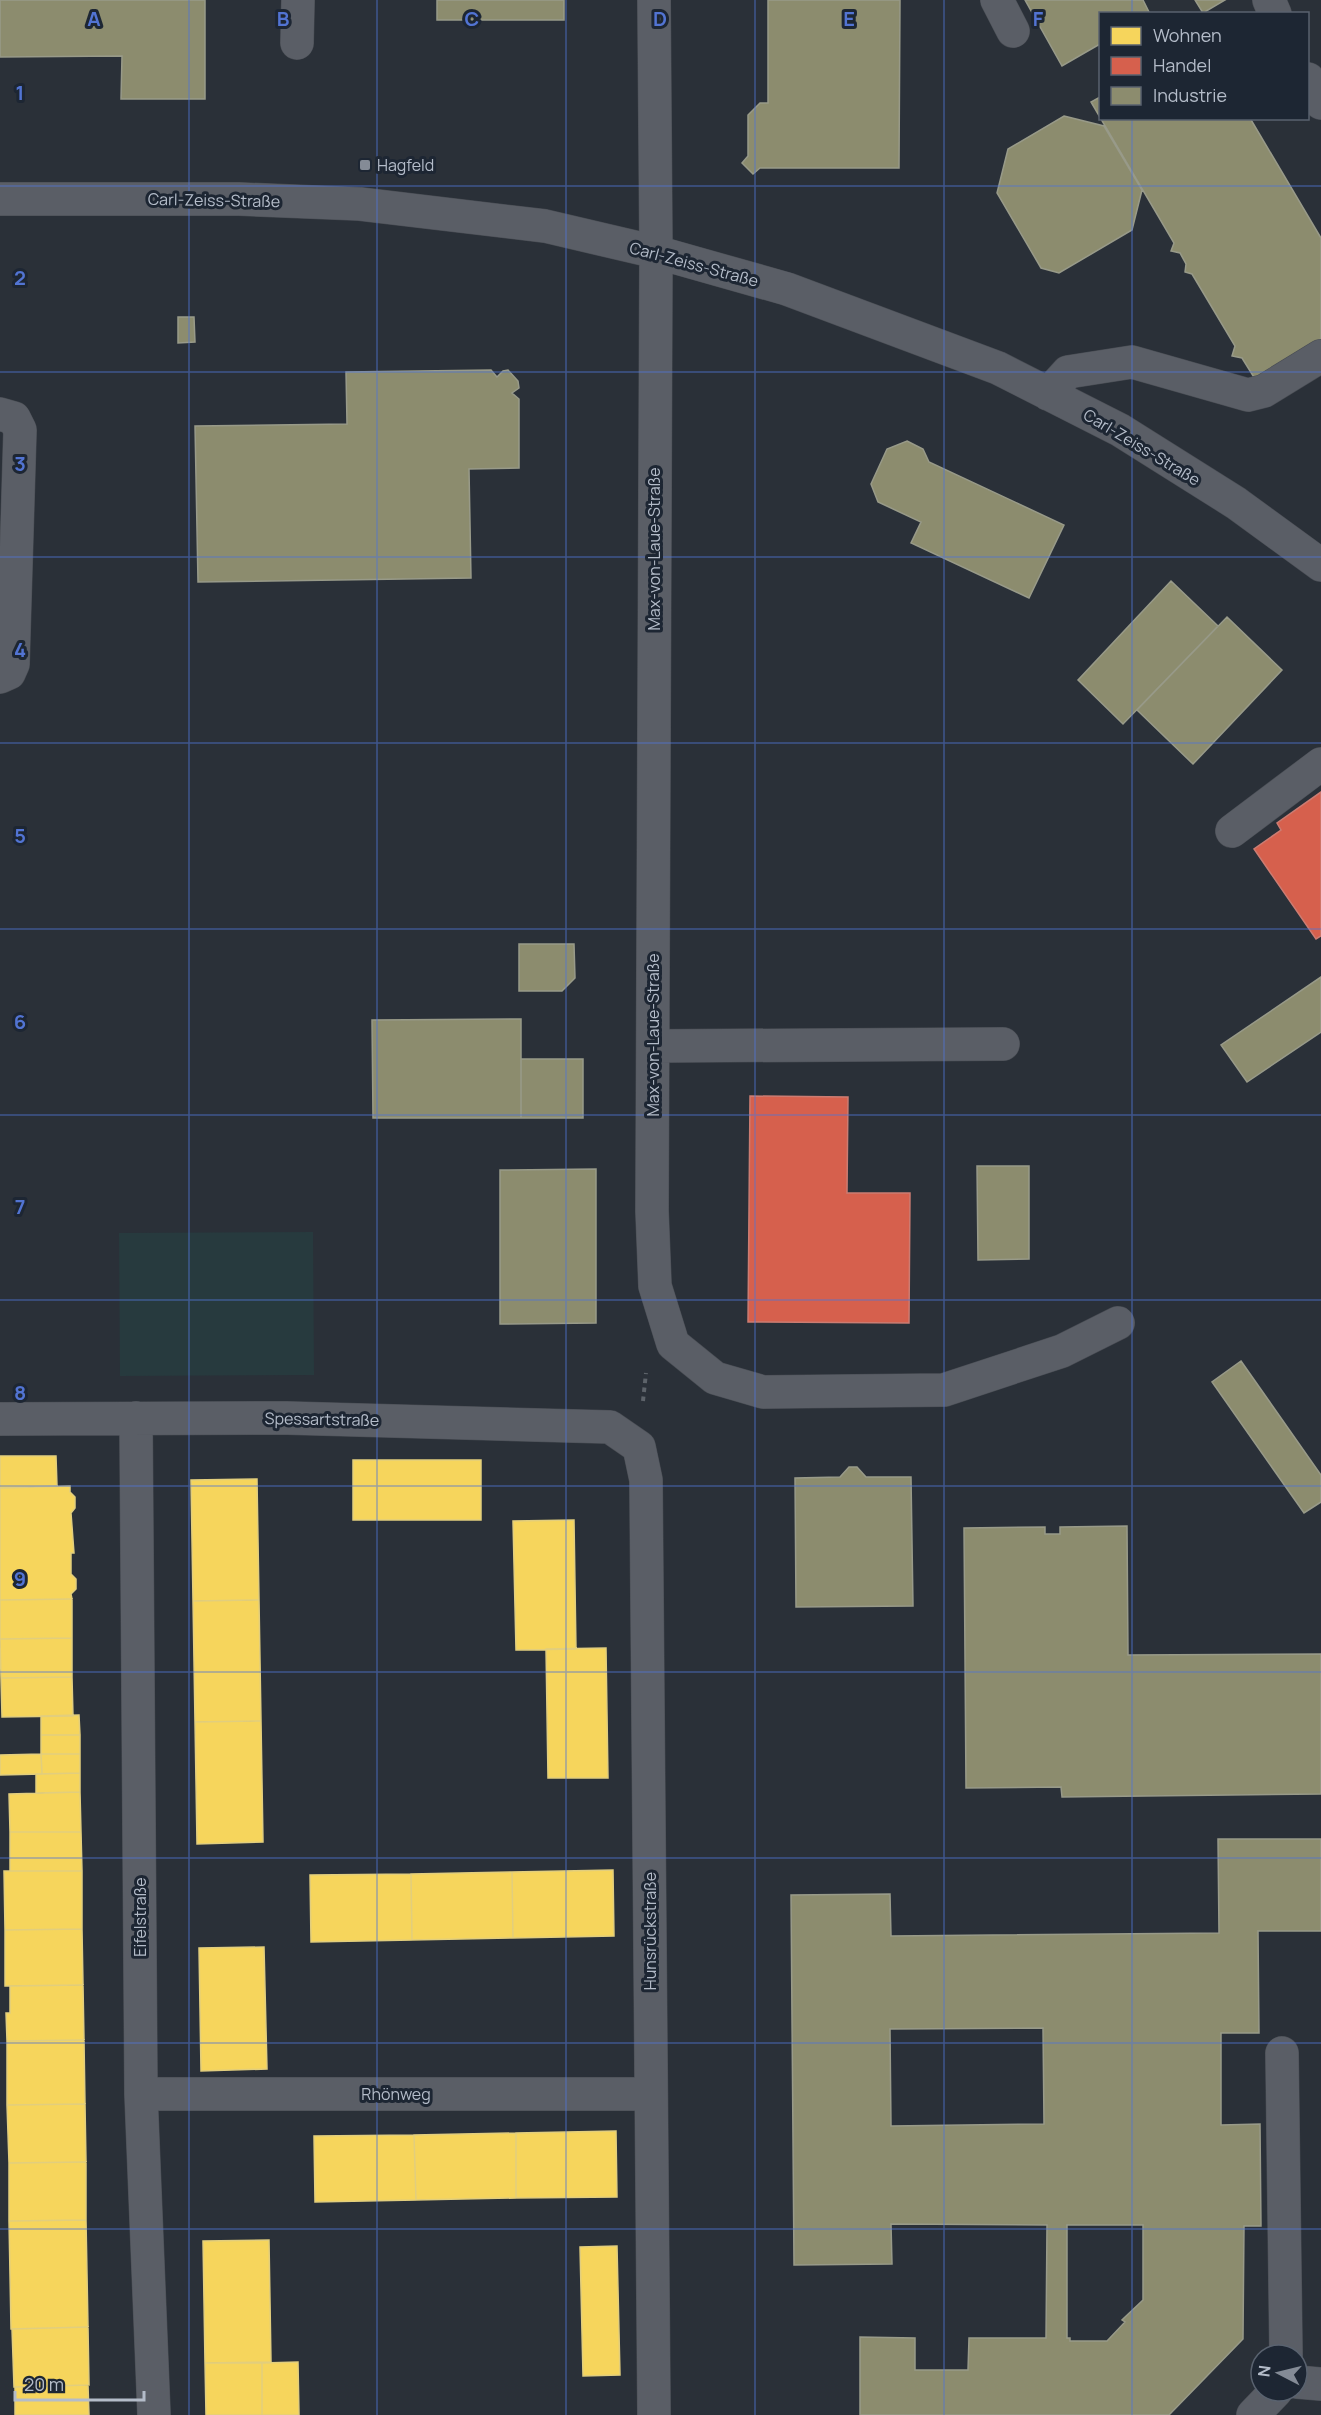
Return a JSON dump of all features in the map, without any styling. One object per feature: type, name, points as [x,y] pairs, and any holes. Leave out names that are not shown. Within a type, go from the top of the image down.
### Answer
[{"type":"street","points":[[297,43],[298,0]]},
{"type":"street","name":"Max-von-Laue-Straße","points":[[654,0],[657,252],[654,412],[652,1212],[655,1286],[672,1344],[715,1378],[763,1392],[944,1390],[1062,1351],[1118,1323]]},
{"type":"street","points":[[997,0],[1013,31]]},
{"type":"street","points":[[1309,81],[1321,103]]},
{"type":"street","name":"Carl-Zeiss-Straße","points":[[0,199],[239,199],[360,204],[545,226],[657,252],[787,289],[998,368],[1120,430],[1236,503],[1321,565]]},
{"type":"street","points":[[1048,394],[1068,372],[1132,362],[1248,395],[1264,391],[1321,356]]},
{"type":"street","points":[[0,414],[14,418],[20,430],[13,664],[9,672],[0,677]]},
{"type":"street","points":[[1232,831],[1321,764]]},
{"type":"street","points":[[653,1046],[1003,1044]]},
{"type":"street","name":"Eifelstraße","points":[[136,1418],[141,2094],[154,2415]]},
{"type":"street","name":"Spessartstraße","points":[[0,1419],[287,1418],[610,1427],[639,1447]]},
{"type":"street","name":"Hunsrückstraße","points":[[639,1447],[646,1480],[650,1735],[654,2415]]},
{"type":"street","points":[[1282,2053],[1286,2343]]},
{"type":"street","name":"Rhönweg","points":[[141,2094],[651,2094]]},
{"type":"green space","points":[[313,1232],[314,1375],[120,1376],[119,1233]]},
{"type":"building: Wohnen","points":[[0,1456],[56,1456],[57,1486],[0,1488]]},
{"type":"building: Wohnen","points":[[353,1460],[481,1460],[481,1520],[353,1520]]},
{"type":"building: Wohnen","points":[[257,1479],[259,1600],[193,1601],[191,1480]]},
{"type":"building: Wohnen","points":[[70,1486],[70,1492],[75,1497],[75,1508],[71,1513],[74,1553],[71,1553],[71,1574],[76,1579],[76,1589],[71,1594],[72,1599],[0,1600],[0,1488]]},
{"type":"building: Wohnen","points":[[574,1520],[576,1649],[516,1650],[513,1521]]},
{"type":"building: Wohnen","points":[[72,1599],[72,1638],[0,1639],[0,1600]]},
{"type":"building: Wohnen","points":[[259,1600],[261,1721],[195,1722],[193,1601]]},
{"type":"building: Wohnen","points":[[72,1638],[72,1677],[1,1678],[0,1639]]},
{"type":"building: Wohnen","points":[[606,1648],[608,1778],[548,1778],[546,1649]]},
{"type":"building: Wohnen","points":[[72,1677],[73,1716],[2,1717],[1,1678]]},
{"type":"building: Wohnen","points":[[79,1715],[80,1735],[41,1735],[41,1716]]},
{"type":"building: Wohnen","points":[[261,1721],[263,1842],[197,1844],[195,1722]]},
{"type":"building: Wohnen","points":[[41,1735],[80,1735],[80,1754],[41,1754]]},
{"type":"building: Wohnen","points":[[41,1754],[80,1754],[80,1773],[42,1774]]},
{"type":"building: Wohnen","points":[[41,1754],[42,1774],[0,1775],[0,1755]]},
{"type":"building: Wohnen","points":[[80,1773],[80,1792],[36,1793],[36,1774]]},
{"type":"building: Wohnen","points":[[80,1792],[81,1832],[10,1832],[9,1794]]},
{"type":"building: Wohnen","points":[[10,1832],[81,1832],[82,1871],[10,1871]]},
{"type":"building: Wohnen","points":[[613,1870],[614,1936],[513,1938],[512,1872]]},
{"type":"building: Wohnen","points":[[4,1871],[82,1871],[82,1929],[5,1930]]},
{"type":"building: Wohnen","points":[[512,1872],[513,1938],[412,1940],[411,1874]]},
{"type":"building: Wohnen","points":[[411,1874],[412,1940],[311,1942],[310,1875]]},
{"type":"building: Wohnen","points":[[82,1929],[83,1985],[5,1986],[5,1930]]},
{"type":"building: Wohnen","points":[[264,1947],[267,2069],[201,2071],[199,1948]]},
{"type":"building: Wohnen","points":[[83,1985],[84,2040],[7,2041],[6,2013],[10,2013],[10,1986]]},
{"type":"building: Wohnen","points":[[84,2040],[85,2104],[7,2105],[7,2041]]},
{"type":"building: Wohnen","points":[[85,2104],[86,2162],[9,2163],[7,2105]]},
{"type":"building: Wohnen","points":[[616,2131],[617,2197],[516,2198],[516,2133]]},
{"type":"building: Wohnen","points":[[516,2133],[516,2198],[416,2200],[414,2135]]},
{"type":"building: Wohnen","points":[[414,2135],[416,2200],[315,2202],[314,2136]]},
{"type":"building: Wohnen","points":[[86,2162],[86,2220],[9,2221],[9,2163]]},
{"type":"building: Wohnen","points":[[86,2220],[88,2327],[11,2329],[9,2221]]},
{"type":"building: Wohnen","points":[[269,2240],[271,2362],[205,2363],[203,2241]]},
{"type":"building: Wohnen","points":[[617,2246],[620,2375],[583,2376],[580,2247]]},
{"type":"building: Wohnen","points":[[88,2327],[89,2385],[14,2387],[12,2329]]},
{"type":"building: Wohnen","points":[[298,2362],[299,2415],[262,2415],[262,2363]]},
{"type":"building: Wohnen","points":[[205,2363],[262,2363],[262,2415],[206,2415]]},
{"type":"building: Wohnen","points":[[88,2385],[89,2415],[15,2415],[15,2387]]},
{"type":"building: Handel","points":[[1321,792],[1321,936],[1316,939],[1254,849],[1281,830],[1277,823]]},
{"type":"building: Handel","points":[[750,1096],[848,1097],[847,1193],[910,1193],[909,1323],[748,1322]]},
{"type":"building: Industrie","points":[[0,0],[205,0],[205,99],[121,99],[122,56],[0,57]]},
{"type":"building: Industrie","points":[[437,0],[564,0],[564,20],[437,20]]},
{"type":"building: Industrie","points":[[768,0],[900,0],[899,168],[760,168],[753,174],[742,163],[748,156],[748,115],[760,103],[768,103]]},
{"type":"building: Industrie","points":[[1025,0],[1143,0],[1149,12],[1099,12],[1099,45],[1062,66]]},
{"type":"building: Industrie","points":[[1195,0],[1225,0],[1205,12]]},
{"type":"building: Industrie","points":[[1099,98],[1099,115],[1091,102]]},
{"type":"building: Industrie","points":[[1064,116],[1104,126],[1142,190],[1132,230],[1059,273],[1041,268],[997,193],[1008,149]]},
{"type":"building: Industrie","points":[[1101,120],[1251,120],[1321,238],[1321,339],[1255,379],[1242,358],[1232,356],[1235,346],[1192,274],[1185,272],[1186,264],[1180,253],[1171,251],[1174,243]]},
{"type":"building: Industrie","points":[[178,317],[194,317],[195,342],[178,343]]},
{"type":"building: Industrie","points":[[491,370],[497,377],[503,371],[508,370],[518,381],[519,388],[512,393],[519,399],[519,468],[469,469],[471,578],[198,582],[195,426],[347,424],[346,372]]},
{"type":"building: Industrie","points":[[907,441],[923,449],[929,462],[1064,525],[1029,598],[911,543],[921,522],[878,502],[871,484],[887,449]]},
{"type":"building: Industrie","points":[[1171,581],[1218,626],[1123,724],[1078,680]]},
{"type":"building: Industrie","points":[[1227,617],[1282,670],[1193,764],[1137,710]]},
{"type":"building: Industrie","points":[[519,944],[574,944],[575,978],[562,991],[519,991]]},
{"type":"building: Industrie","points":[[1321,977],[1321,1032],[1247,1082],[1221,1045]]},
{"type":"building: Industrie","points":[[521,1019],[521,1118],[373,1118],[372,1020]]},
{"type":"building: Industrie","points":[[521,1059],[583,1059],[583,1118],[521,1118]]},
{"type":"building: Industrie","points":[[977,1166],[1029,1166],[1029,1259],[978,1260]]},
{"type":"building: Industrie","points":[[596,1169],[596,1323],[500,1324],[500,1170]]},
{"type":"building: Industrie","points":[[1241,1361],[1321,1475],[1321,1502],[1304,1513],[1212,1382]]},
{"type":"building: Industrie","points":[[849,1467],[857,1467],[866,1477],[911,1477],[913,1606],[796,1607],[795,1478],[840,1477]]},
{"type":"building: Industrie","points":[[1127,1526],[1128,1655],[1321,1654],[1321,1794],[1062,1797],[1061,1787],[966,1788],[964,1528],[1045,1527],[1045,1534],[1060,1534],[1060,1527]]},
{"type":"building: Industrie","points":[[1218,1839],[1321,1839],[1321,1931],[1258,1931],[1259,2033],[1221,2033],[1221,2125],[1260,2124],[1261,2226],[1244,2226],[1243,2339],[1169,2415],[860,2415],[860,2337],[915,2338],[915,2370],[968,2370],[969,2338],[1046,2338],[1047,2225],[891,2224],[892,2264],[794,2265],[791,1895],[890,1894],[891,1936],[1219,1933]],"holes":[[[1043,2028],[1044,2124],[891,2126],[890,2029]],[[1067,2225],[1143,2225],[1143,2300],[1122,2320],[1125,2322],[1107,2341],[1070,2341],[1070,2338],[1067,2338]]]},
{"type":"place","name":"Hagfeld","points":[[365,165]]}]
